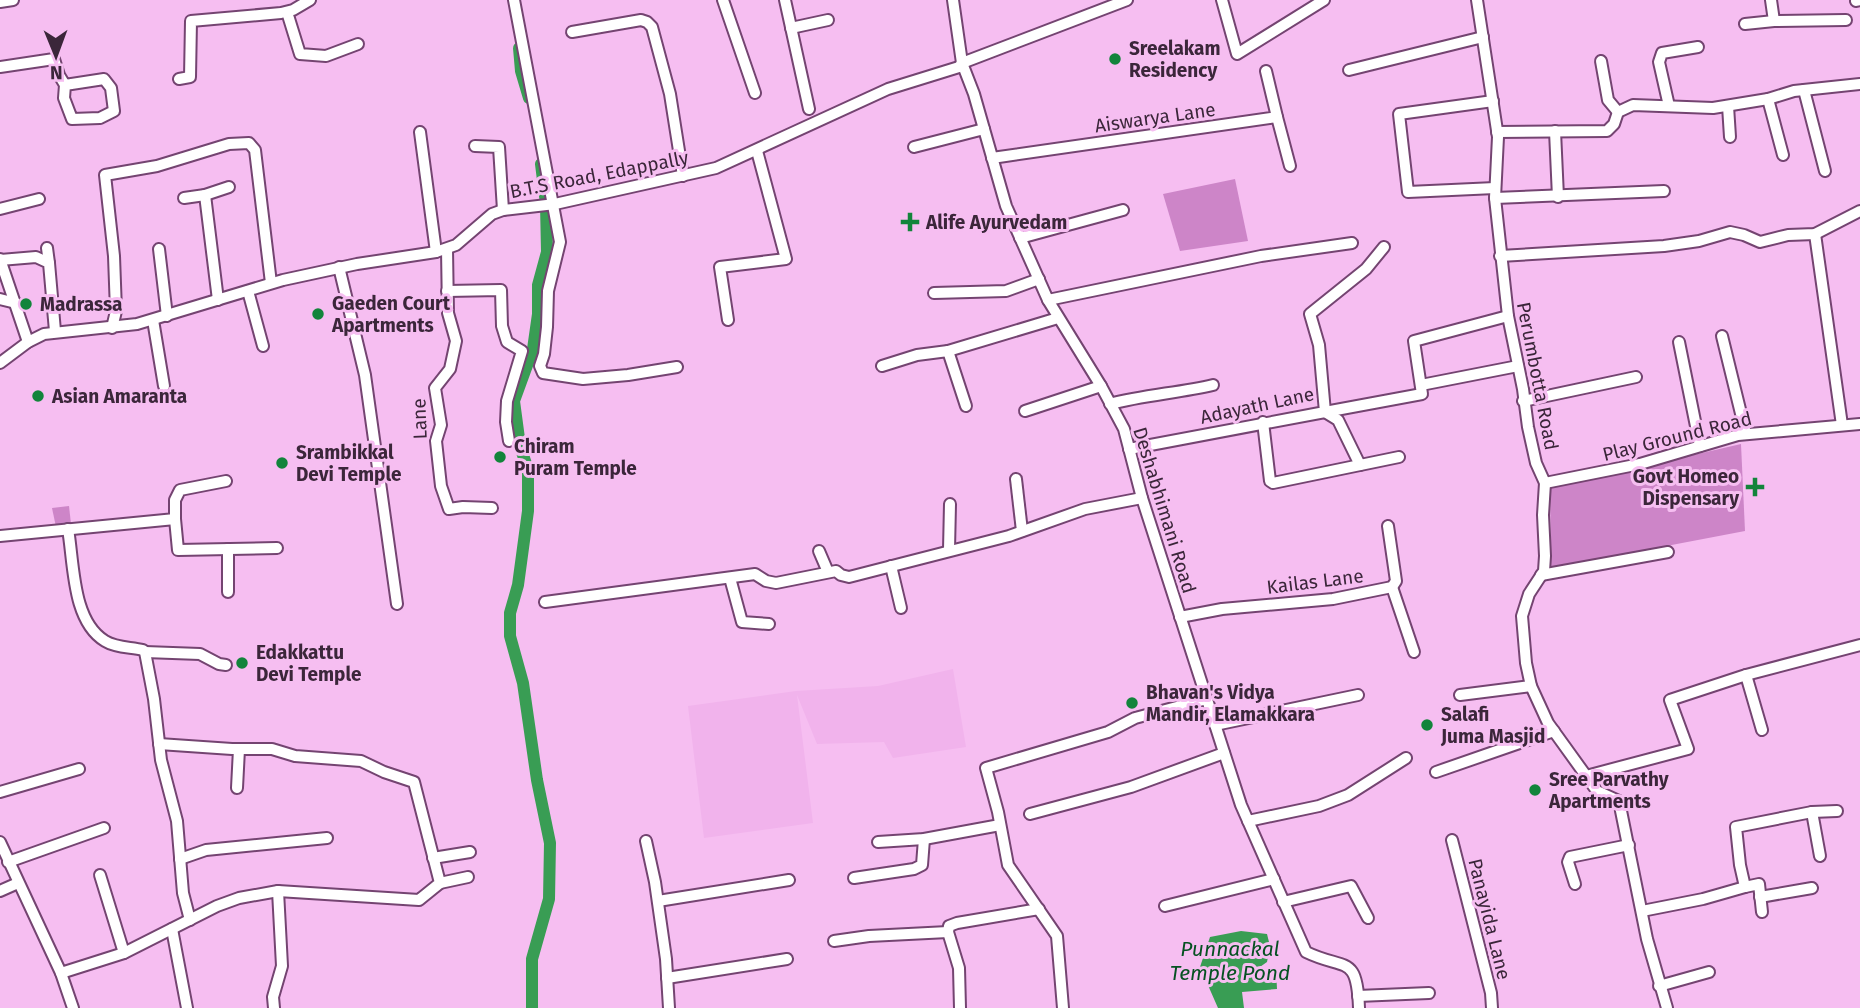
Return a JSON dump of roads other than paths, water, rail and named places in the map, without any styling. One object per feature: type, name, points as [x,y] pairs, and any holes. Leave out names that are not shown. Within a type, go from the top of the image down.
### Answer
[{"type":"street","points":[[0,2],[13,0]]},
{"type":"street","points":[[179,79],[190,77],[191,21],[287,12],[310,0]]},
{"type":"street","points":[[514,0],[555,204],[560,242],[548,291],[548,327],[540,366],[543,373],[583,379],[677,367]]},
{"type":"street","points":[[723,0],[755,93]]},
{"type":"street","points":[[785,0],[809,109]]},
{"type":"street","name":"Deshabhimani Road","points":[[953,0],[962,63],[1006,206],[1048,300],[1124,429],[1142,498],[1248,821],[1306,953],[1319,959],[1347,964],[1353,971],[1359,1002]]},
{"type":"street","name":"B.T.S Road, Edappally","points":[[0,363],[28,342],[55,331],[112,328],[153,320],[271,283],[339,267],[441,251],[463,239],[492,214],[503,210],[555,204],[716,168],[888,89],[958,67],[962,63],[1126,0]]},
{"type":"street","points":[[1222,0],[1237,54],[1324,0]]},
{"type":"street","name":"Perumbotta Road","points":[[1477,0],[1497,132],[1495,193],[1508,316],[1536,463],[1545,483],[1545,556],[1541,575],[1529,594],[1522,616],[1526,663],[1531,686],[1554,731],[1597,790],[1619,801],[1659,986],[1667,1008]]},
{"type":"street","points":[[1771,0],[1774,21]]},
{"type":"street","points":[[287,12],[300,54],[326,56],[358,44]]},
{"type":"street","points":[[572,32],[641,20],[650,24],[655,33],[670,94],[683,176]]},
{"type":"street","points":[[792,28],[828,20]]},
{"type":"street","points":[[1745,24],[1846,20]]},
{"type":"street","points":[[1349,69],[1483,37]]},
{"type":"street","points":[[1669,106],[1659,62],[1662,53],[1698,47]]},
{"type":"street","points":[[0,66],[54,59],[65,85],[64,98],[72,119],[100,118],[114,111],[111,88],[104,79],[65,85]]},
{"type":"street","points":[[1601,61],[1608,100],[1618,112]]},
{"type":"street","points":[[1266,71],[1290,166]]},
{"type":"street","points":[[1497,132],[1607,131],[1614,124],[1618,112],[1633,105],[1713,108],[1804,90],[1860,84]]},
{"type":"street","points":[[1804,90],[1825,171]]},
{"type":"street","points":[[1768,99],[1783,155]]},
{"type":"street","points":[[1493,101],[1399,114],[1408,192],[1558,197],[1664,191]]},
{"type":"street","points":[[1728,106],[1730,137]]},
{"type":"street","name":"Aiswarya Lane","points":[[992,158],[1277,117]]},
{"type":"street","points":[[914,147],[984,130]]},
{"type":"street","points":[[1555,131],[1558,197]]},
{"type":"street","name":"Lane","points":[[420,132],[441,251],[448,313],[456,341],[450,369],[435,388],[441,425],[436,441],[441,486],[449,509],[492,508]]},
{"type":"street","points":[[112,328],[116,311],[114,256],[105,176],[157,166],[229,144],[249,143],[255,150],[271,283]]},
{"type":"street","points":[[475,146],[499,147],[503,210]]},
{"type":"street","points":[[728,320],[720,267],[786,258],[757,151]]},
{"type":"street","points":[[184,198],[229,187]]},
{"type":"street","points":[[205,195],[218,300]]},
{"type":"street","points":[[0,209],[39,199]]},
{"type":"street","points":[[1020,238],[1123,211]]},
{"type":"street","points":[[1500,256],[1664,246],[1699,242],[1730,232],[1760,242],[1788,235],[1815,234],[1860,211]]},
{"type":"street","points":[[1815,234],[1842,425]]},
{"type":"street","points":[[1048,300],[1261,256],[1352,243]]},
{"type":"street","name":"Adayath Lane","points":[[1129,449],[1325,412],[1318,345],[1310,314],[1366,269],[1384,247]]},
{"type":"street","points":[[47,248],[55,331]]},
{"type":"street","points":[[159,249],[167,316]]},
{"type":"street","points":[[28,342],[0,260],[36,257],[49,263]]},
{"type":"street","points":[[339,267],[365,375],[397,604]]},
{"type":"street","points":[[934,293],[1006,291],[1038,279]]},
{"type":"street","points":[[447,291],[501,290],[502,326],[508,342],[522,351],[507,401],[509,441]]},
{"type":"street","points":[[248,292],[263,346]]},
{"type":"street","points":[[0,299],[16,303]]},
{"type":"street","points":[[1325,412],[1422,394],[1414,341],[1508,316]]},
{"type":"street","points":[[882,366],[917,355],[948,351],[1058,318]]},
{"type":"street","points":[[153,320],[164,386]]},
{"type":"street","points":[[1721,336],[1745,434]]},
{"type":"street","points":[[1679,342],[1700,446]]},
{"type":"street","points":[[948,351],[966,406]]},
{"type":"street","points":[[1420,385],[1518,366]]},
{"type":"street","points":[[1523,401],[1636,377]]},
{"type":"street","points":[[1110,404],[1213,385]]},
{"type":"street","points":[[1026,411],[1101,386]]},
{"type":"street","points":[[1325,412],[1338,420],[1360,465]]},
{"type":"street","points":[[1264,422],[1269,481],[1273,483],[1399,457]]},
{"type":"street","name":"Play Ground Road","points":[[1545,483],[1640,464],[1745,434],[1860,424]]},
{"type":"street","points":[[1016,480],[1022,531]]},
{"type":"street","points":[[226,481],[180,490],[175,500],[178,550],[277,548]]},
{"type":"street","points":[[545,602],[755,574],[766,581],[776,583],[836,571],[849,577],[1022,531],[1085,509],[1142,498]]},
{"type":"street","points":[[949,550],[950,504]]},
{"type":"street","points":[[0,536],[175,519]]},
{"type":"street","name":"Kailas Lane","points":[[1180,617],[1222,609],[1333,599],[1392,587],[1396,581],[1388,526]]},
{"type":"street","points":[[68,529],[80,605],[90,626],[107,642],[145,652],[200,654],[226,665]]},
{"type":"street","points":[[228,549],[228,592]]},
{"type":"street","points":[[819,551],[828,572]]},
{"type":"street","points":[[1541,575],[1668,552]]},
{"type":"street","points":[[891,566],[901,608]]},
{"type":"street","points":[[730,578],[743,622],[769,624]]},
{"type":"street","points":[[1392,587],[1413,652]]},
{"type":"street","points":[[1586,776],[1688,750],[1670,700],[1746,675],[1860,645]]},
{"type":"street","points":[[145,652],[159,744],[177,821],[183,894],[190,920]]},
{"type":"street","points":[[1746,675],[1762,730]]},
{"type":"street","points":[[1460,695],[1531,686]]},
{"type":"street","points":[[1215,725],[1358,695]]},
{"type":"street","points":[[1063,1008],[1057,936],[1008,865],[986,768],[1108,732],[1135,718],[1206,699]]},
{"type":"street","points":[[1436,772],[1554,731]]},
{"type":"street","points":[[159,744],[239,749],[272,748],[295,756],[361,761],[414,782],[440,883]]},
{"type":"street","points":[[237,788],[239,749]]},
{"type":"street","points":[[1030,814],[1130,787],[1224,752]]},
{"type":"street","points":[[1248,821],[1319,806],[1348,794],[1406,758]]},
{"type":"street","points":[[0,792],[79,769]]},
{"type":"street","points":[[1745,887],[1736,827],[1812,812],[1837,811]]},
{"type":"street","points":[[1812,812],[1820,856]]},
{"type":"street","points":[[878,842],[924,839],[1000,825]]},
{"type":"street","points":[[8,862],[104,828]]},
{"type":"street","points":[[180,859],[206,850],[327,838]]},
{"type":"street","points":[[854,878],[914,869],[922,865],[924,839]]},
{"type":"street","name":"Panayida Lane","points":[[1452,840],[1491,992],[1492,1008]]},
{"type":"street","points":[[646,841],[658,901],[669,1008]]},
{"type":"street","points":[[0,842],[61,972],[73,1008]]},
{"type":"street","points":[[1574,884],[1568,862],[1570,857],[1629,845]]},
{"type":"street","points":[[433,858],[470,852]]},
{"type":"street","points":[[100,875],[124,953]]},
{"type":"street","points":[[61,972],[124,953],[217,906],[239,898],[278,891],[419,900],[440,883],[468,877]]},
{"type":"street","points":[[1165,906],[1274,879]]},
{"type":"street","points":[[658,901],[789,880]]},
{"type":"street","points":[[0,891],[18,883]]},
{"type":"street","points":[[1642,911],[1759,884],[1762,912]]},
{"type":"street","points":[[1283,902],[1351,886],[1368,918]]},
{"type":"street","points":[[1760,897],[1812,888]]},
{"type":"street","points":[[274,1008],[273,997],[282,966],[278,891]]},
{"type":"street","points":[[960,1008],[958,968],[948,926],[1039,909]]},
{"type":"street","points":[[172,929],[187,1008]]},
{"type":"street","points":[[834,942],[869,936],[948,932]]},
{"type":"street","points":[[667,978],[787,959]]},
{"type":"street","points":[[1659,986],[1709,972]]},
{"type":"street","points":[[1359,1002],[1429,993]]},
{"type":"water","name":"Punnackal Temple Pond","points":[[1241,931],[1267,934],[1270,946],[1267,962],[1257,969],[1276,970],[1277,989],[1242,992],[1244,1008],[1218,1008],[1200,967],[1210,937]]},
{"type":"waterway","points":[[519,48],[521,71],[529,98]]},
{"type":"waterway","points":[[532,1008],[532,959],[549,899],[550,843],[537,780],[523,683],[510,636],[510,613],[518,585],[528,511],[528,470],[520,446],[514,401],[533,349],[538,314],[538,285],[547,252],[546,204],[541,164]]},
{"type":"place","name":"Sreelakam Residency","points":[[1115,59]]},
{"type":"place","name":"Alife Ayurvedam","points":[[910,222]]},
{"type":"place","name":"Madrassa","points":[[26,304]]},
{"type":"place","name":"Gaeden Court Apartments","points":[[318,314]]},
{"type":"place","name":"Asian Amaranta","points":[[38,396]]},
{"type":"place","name":"Chiram Puram Temple","points":[[500,457]]},
{"type":"place","name":"Srambikkal Devi Temple","points":[[282,463]]},
{"type":"place","name":"Govt Homeo Dispensary","points":[[1755,487]]},
{"type":"place","name":"Edakkattu Devi Temple","points":[[242,663]]},
{"type":"place","name":"Bhavan's Vidya Mandir, Elamakkara","points":[[1132,703]]},
{"type":"place","name":"Salafi Juma Masjid","points":[[1427,725]]},
{"type":"place","name":"Sree Parvathy Apartments","points":[[1535,790]]}]
